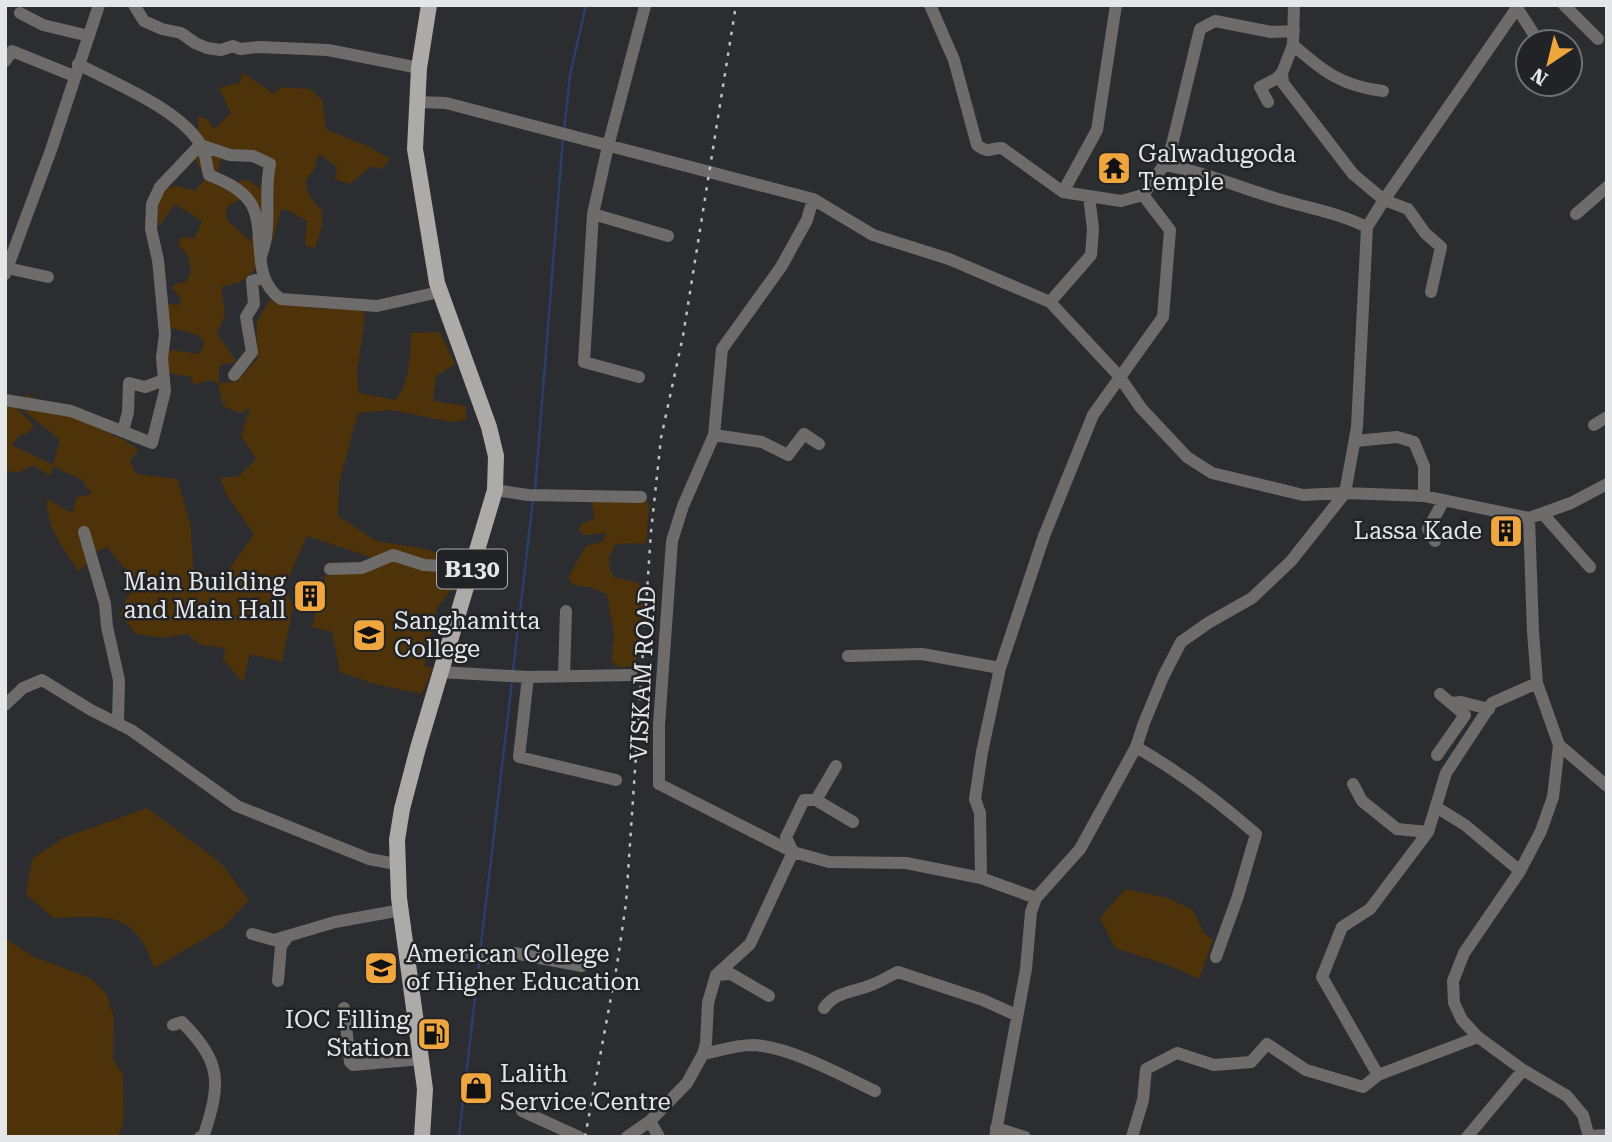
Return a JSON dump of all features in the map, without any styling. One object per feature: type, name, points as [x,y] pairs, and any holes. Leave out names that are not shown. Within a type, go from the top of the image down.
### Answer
[{"type":"main road","name":"B130","points":[[422,1137],[426,1098],[401,910],[396,864],[397,839],[402,809],[440,672],[495,490],[496,456],[489,427],[439,292],[424,218],[415,149],[419,68],[429,5]]},
{"type":"street","points":[[48,277],[6,271],[99,5]]},
{"type":"street","points":[[134,5],[144,20],[163,29],[181,33],[207,48],[328,50],[419,68]]},
{"type":"street","points":[[930,5],[954,60],[977,145],[991,151],[1002,148],[1063,191],[1089,196],[1121,201],[1143,195],[1164,165],[1172,145],[1200,29],[1215,22],[1293,38],[1334,78],[1360,88],[1383,91]]},
{"type":"street","points":[[1063,191],[1097,130],[1116,5]]},
{"type":"street","points":[[1268,102],[1260,87],[1276,79],[1282,72],[1293,38],[1294,5]]},
{"type":"street","points":[[1564,5],[1598,39]]},
{"type":"street","points":[[639,377],[584,362],[593,214],[645,6]]},
{"type":"street","points":[[1025,1137],[995,1132],[1026,969],[1031,912],[1036,898],[1080,849],[1136,747],[1158,689],[1181,642],[1252,598],[1291,561],[1345,493],[1355,441],[1367,227],[1517,6],[1530,28]]},
{"type":"street","points":[[20,13],[43,25],[89,36]]},
{"type":"street","points":[[7,54],[76,70],[158,106],[189,128],[204,150],[209,175],[237,188],[251,203],[263,278],[271,293],[281,299],[377,306],[439,292]]},
{"type":"street","points":[[1282,72],[1283,83],[1353,174],[1384,200],[1408,209],[1425,233],[1441,247],[1431,292]]},
{"type":"street","points":[[418,102],[446,103],[813,199],[873,235],[949,260],[1050,302],[1119,376],[1142,408],[1187,457],[1212,473],[1303,495],[1345,493],[1424,496],[1529,517],[1571,503],[1607,484]]},
{"type":"street","points":[[200,145],[230,155],[253,156],[270,164],[266,182],[269,219],[266,244],[261,256]]},
{"type":"street","points":[[5,400],[71,411],[152,443],[165,391],[162,358],[165,334],[158,260],[151,229],[152,204],[160,187],[200,145]]},
{"type":"street","points":[[1164,165],[1189,169],[1290,202],[1344,216],[1367,227]]},
{"type":"street","points":[[1576,214],[1607,187]]},
{"type":"street","points":[[981,878],[980,813],[975,799],[1000,668],[1044,536],[1093,415],[1163,317],[1170,230],[1143,195]]},
{"type":"street","points":[[1050,302],[1091,256],[1093,229],[1089,196]]},
{"type":"street","name":"VISKAM ROAD","points":[[813,199],[807,220],[781,267],[722,349],[714,435],[683,506],[672,541],[659,724],[659,784],[793,852],[829,862],[906,863],[981,878],[1036,898]]},
{"type":"street","points":[[593,214],[668,236]]},
{"type":"street","points":[[234,375],[252,352],[246,317],[254,304],[252,281],[263,278]]},
{"type":"street","points":[[123,431],[128,412],[129,383],[145,387],[164,380]]},
{"type":"street","points":[[1594,425],[1607,417]]},
{"type":"street","points":[[714,435],[762,442],[788,455],[804,434],[820,444]]},
{"type":"street","points":[[1355,441],[1397,437],[1414,442],[1423,466],[1424,496]]},
{"type":"street","points":[[495,490],[533,495],[641,497]]},
{"type":"street","points":[[1435,541],[1428,529],[1444,500]]},
{"type":"street","points":[[1542,514],[1590,566]]},
{"type":"street","points":[[1529,517],[1537,683],[1559,746],[1553,797],[1541,831],[1520,871],[1464,953],[1453,981],[1454,1003],[1462,1020],[1478,1037],[1523,1070],[1567,1096],[1583,1115],[1589,1136],[1607,1135]]},
{"type":"street","points":[[84,532],[105,604],[107,627],[119,680],[118,723]]},
{"type":"street","points":[[330,569],[362,568],[393,555],[424,565],[445,566],[470,577]]},
{"type":"street","points":[[564,677],[566,611]]},
{"type":"street","points":[[848,656],[922,654],[1000,668]]},
{"type":"street","points":[[440,672],[528,677],[632,675]]},
{"type":"street","points":[[528,677],[519,757],[616,780]]},
{"type":"street","points":[[5,705],[23,688],[43,680],[171,757],[237,806],[369,859],[396,864]]},
{"type":"street","points":[[1378,1074],[1322,977],[1342,927],[1370,909],[1428,832],[1446,773],[1492,703],[1537,683]]},
{"type":"street","points":[[1437,755],[1465,715],[1440,694]]},
{"type":"street","points":[[1451,704],[1461,702],[1489,709]]},
{"type":"street","points":[[1559,746],[1607,786]]},
{"type":"street","points":[[1136,747],[1204,790],[1256,834],[1216,957]]},
{"type":"street","points":[[816,800],[836,766]]},
{"type":"street","points":[[1353,784],[1362,801],[1397,829],[1428,832]]},
{"type":"street","points":[[627,1137],[650,1121],[687,1083],[703,1054],[708,1003],[716,975],[750,944],[793,852],[786,837],[804,800],[816,800],[853,822]]},
{"type":"street","points":[[1436,807],[1465,825],[1520,871]]},
{"type":"street","points":[[252,934],[274,940],[335,922],[401,910]]},
{"type":"street","points":[[278,981],[281,946],[288,936]]},
{"type":"street","points":[[409,958],[480,957],[514,953],[582,967]]},
{"type":"street","points":[[824,1008],[829,1002],[853,989],[869,986],[898,972],[983,1000],[1016,1015]]},
{"type":"street","points":[[716,975],[730,974],[769,996]]},
{"type":"street","points":[[344,1008],[350,1062],[353,1065],[422,1059]]},
{"type":"street","points":[[173,1025],[182,1023],[206,1049],[217,1079],[209,1120],[204,1135],[200,1137]]},
{"type":"street","points":[[1132,1137],[1143,1100],[1146,1069],[1177,1053],[1214,1065],[1251,1062],[1267,1044],[1306,1070],[1363,1087],[1378,1074],[1478,1037]]},
{"type":"street","points":[[703,1054],[750,1045],[770,1048],[806,1059],[875,1091]]},
{"type":"street","points":[[1467,1137],[1523,1070]]},
{"type":"street","points":[[522,1111],[552,1131],[579,1137]]},
{"type":"street","points":[[650,1121],[659,1137]]},
{"type":"shaded area","points":[[243,73],[273,93],[282,87],[310,89],[322,100],[326,129],[390,159],[382,169],[371,166],[350,184],[335,179],[337,167],[319,154],[314,169],[305,182],[310,197],[322,211],[322,226],[315,248],[305,245],[307,221],[287,210],[281,210],[272,243],[253,245],[261,256],[251,274],[235,284],[221,287],[225,314],[217,334],[237,362],[220,365],[218,383],[209,380],[194,385],[191,377],[169,373],[162,358],[172,350],[199,354],[205,343],[198,335],[164,326],[161,311],[169,304],[179,305],[181,298],[172,288],[175,284],[186,282],[191,271],[188,256],[178,244],[182,237],[195,238],[202,221],[175,204],[159,226],[152,204],[160,190],[177,186],[195,191],[208,176],[193,156],[198,135],[198,116],[207,119],[214,129],[231,113],[219,88],[239,83]],"holes":[[[230,155],[272,165],[259,188],[248,180],[238,181],[237,188],[217,175],[220,160]],[[240,199],[258,216],[260,228],[251,236],[252,243],[226,219],[227,207]]]},
{"type":"shaded area","points":[[269,300],[315,308],[362,310],[365,317],[357,374],[359,393],[396,400],[407,377],[411,333],[440,332],[455,364],[436,376],[433,401],[466,406],[466,420],[451,422],[391,410],[358,413],[339,483],[338,516],[376,541],[420,548],[446,555],[462,564],[465,587],[458,591],[451,590],[437,608],[424,666],[433,668],[422,694],[375,684],[340,672],[332,632],[312,627],[329,561],[361,571],[387,563],[307,536],[285,586],[293,607],[282,662],[250,654],[243,683],[223,659],[225,648],[201,645],[187,634],[163,638],[136,634],[120,614],[137,583],[107,547],[98,551],[79,572],[62,547],[49,519],[47,499],[72,513],[77,497],[92,494],[82,480],[53,466],[50,476],[33,465],[19,472],[5,471],[5,401],[10,401],[34,426],[27,434],[20,435],[12,445],[53,465],[60,440],[24,411],[26,394],[126,441],[139,450],[130,461],[136,474],[177,479],[191,526],[193,567],[207,585],[218,585],[254,534],[227,496],[220,478],[239,476],[256,459],[241,436],[250,408],[240,413],[223,406],[218,383],[236,382],[258,358],[256,324]]},
{"type":"shaded area","points":[[647,500],[649,508],[646,543],[616,544],[609,560],[614,577],[639,583],[643,604],[636,665],[621,668],[611,661],[614,635],[607,594],[589,587],[572,585],[568,577],[586,546],[604,541],[606,533],[585,535],[579,531],[581,524],[594,519],[594,501]]},
{"type":"shaded area","points":[[147,808],[221,863],[249,900],[223,928],[154,968],[138,935],[128,926],[103,918],[53,918],[26,894],[32,859],[63,838]]},
{"type":"shaded area","points":[[1125,889],[1167,898],[1192,909],[1204,933],[1213,940],[1199,979],[1168,965],[1115,948],[1100,918]]},
{"type":"shaded area","points":[[5,938],[32,956],[92,979],[106,993],[114,1017],[113,1059],[123,1075],[124,1120],[118,1137],[5,1137]]},
{"type":"waterway","points":[[564,131],[570,75],[586,5]]},
{"type":"waterway","points":[[535,490],[563,138]]},
{"type":"waterway","points":[[513,671],[533,500]]},
{"type":"waterway","points":[[480,953],[512,681]]},
{"type":"waterway","points":[[459,1137],[479,963]]},
{"type":"railway","points":[[585,1137],[626,903],[651,532],[661,438],[683,336],[736,5]]},
{"type":"place","name":"Galwadugoda Temple","points":[[1114,168]]},
{"type":"place","name":"Lassa Kade","points":[[1506,531]]},
{"type":"place","name":"Main Building and Main Hall","points":[[310,596]]},
{"type":"place","name":"Sanghamitta College","points":[[369,635]]},
{"type":"place","name":"American College of Higher Education","points":[[381,968]]},
{"type":"place","name":"IOC Filling Station","points":[[434,1034]]},
{"type":"place","name":"Lalith Service Centre","points":[[476,1088]]}]
